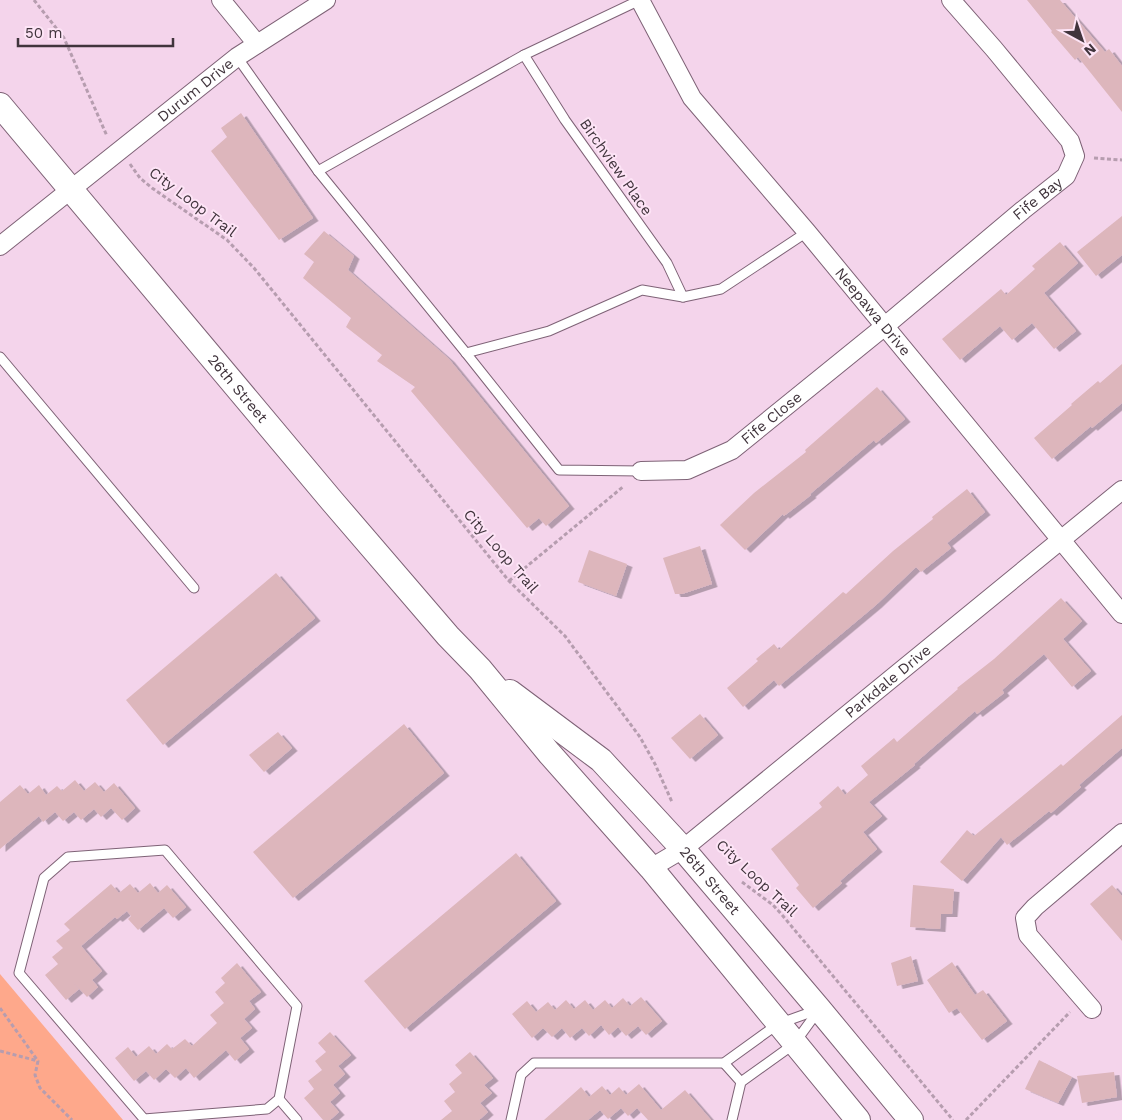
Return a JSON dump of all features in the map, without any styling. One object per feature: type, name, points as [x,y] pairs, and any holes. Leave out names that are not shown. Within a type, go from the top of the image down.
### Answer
[{"type":"street","points":[[222,0],[257,44]]},
{"type":"street","name":"Durum Drive","points":[[0,246],[237,57],[326,0]]},
{"type":"street","name":"Neepawa Drive","points":[[640,0],[692,98],[807,232],[1122,614]]},
{"type":"street","points":[[951,0],[1070,141],[1076,156]]},
{"type":"street","name":"26th Street","points":[[0,104],[338,508],[448,636],[480,669],[549,753],[651,868],[858,1120]]},
{"type":"street","name":"Fife Bay","points":[[885,326],[1066,176],[1076,156]]},
{"type":"street","name":"Fife Close","points":[[641,472],[686,470],[732,450],[885,326]]},
{"type":"street","name":"Parkdale Drive","points":[[651,868],[683,849],[1122,490]]},
{"type":"street","name":"26th Street","points":[[480,669],[601,760],[683,849],[911,1120]]},
{"type":"street","points":[[1087,1004],[1028,935],[1025,918],[1035,907],[1122,833]]},
{"type":"lane","points":[[318,171],[524,55],[640,0]]},
{"type":"lane","name":"Birchview Place","points":[[524,55],[565,120],[667,263],[683,297]]},
{"type":"lane","points":[[237,57],[318,171],[559,470],[641,472]]},
{"type":"lane","points":[[466,353],[549,331],[642,290],[683,297],[721,289],[807,232]]},
{"type":"lane","points":[[0,357],[194,588]]},
{"type":"lane","points":[[165,850],[297,1006],[279,1099],[267,1109],[144,1119],[19,973],[44,878],[68,858],[165,850]]},
{"type":"lane","points":[[512,1120],[521,1074],[534,1063],[724,1063],[778,1024],[819,1009]]},
{"type":"lane","points":[[732,1120],[742,1082],[794,1044],[819,1009]]},
{"type":"lane","points":[[724,1063],[742,1082]]},
{"type":"lane","points":[[279,1099],[297,1120]]},
{"type":"path","name":"City Loop Trail","points":[[34,0],[64,38],[107,136],[140,178],[227,240],[254,268],[509,581],[565,636],[640,737],[655,764],[673,804]]},
{"type":"path","points":[[1076,156],[1122,160]]},
{"type":"path","points":[[509,581],[641,472]]},
{"type":"path","name":"City Loop Trail","points":[[737,878],[773,905],[783,916],[953,1120]]},
{"type":"path","points":[[966,1120],[1087,1004]]},
{"type":"path","points":[[0,1008],[38,1061],[35,1075],[40,1088],[72,1120]]},
{"type":"path","points":[[0,1051],[38,1061]]},
{"type":"shaded area","points":[[0,974],[123,1120],[0,1120]]},
{"type":"building","points":[[1027,0],[1060,0],[1105,52],[1109,49],[1122,66],[1122,112],[1078,57],[1075,60],[1051,32]]},
{"type":"building","points":[[241,113],[313,218],[279,240],[211,151],[227,137],[221,128]]},
{"type":"building","points":[[1122,216],[1122,255],[1096,276],[1077,252]]},
{"type":"building","points":[[324,231],[354,256],[348,270],[449,359],[569,506],[546,526],[539,518],[527,528],[411,391],[415,387],[377,361],[382,355],[346,327],[351,318],[303,278],[314,262],[304,254]]},
{"type":"building","points":[[1060,242],[1078,263],[1044,293],[1076,331],[1054,349],[1032,323],[1012,340],[1000,326],[960,360],[942,339],[1001,289],[1006,295],[1035,269],[1032,266]]},
{"type":"building","points":[[1122,364],[1122,403],[1052,459],[1034,438],[1098,381],[1100,383]]},
{"type":"building","points":[[877,387],[905,419],[876,443],[874,440],[811,495],[784,516],[783,514],[745,550],[720,525],[754,493],[806,452],[805,450]]},
{"type":"building","points":[[967,489],[985,512],[947,543],[951,548],[921,572],[916,567],[876,605],[779,686],[774,680],[743,707],[727,688],[758,661],[756,659],[774,644],[779,650],[843,592],[846,594],[893,551],[933,519],[932,517]]},
{"type":"building","points":[[700,546],[712,584],[682,594],[675,594],[663,558]]},
{"type":"building","points":[[589,550],[627,564],[616,596],[578,582]]},
{"type":"building","points":[[276,573],[315,618],[163,745],[126,700]]},
{"type":"building","points":[[1061,598],[1082,621],[1063,639],[1091,671],[1072,687],[1044,654],[1002,690],[1004,693],[977,714],[975,711],[915,765],[869,802],[882,816],[863,832],[877,849],[840,881],[842,883],[813,908],[796,888],[799,885],[771,849],[822,807],[819,803],[838,786],[845,795],[868,775],[861,766],[894,738],[897,742],[957,688],[994,659]]},
{"type":"building","points":[[700,714],[718,735],[690,759],[671,738]]},
{"type":"building","points":[[1122,715],[1122,748],[1079,785],[1081,787],[1051,813],[1049,811],[1007,845],[1001,837],[962,881],[940,862],[967,830],[974,836],[1061,764],[1063,766]]},
{"type":"building","points":[[404,724],[444,773],[293,898],[253,852]]},
{"type":"building","points":[[278,732],[292,748],[264,772],[249,755]]},
{"type":"building","points":[[75,780],[84,791],[95,782],[104,792],[114,783],[135,808],[122,820],[111,808],[101,817],[94,809],[81,820],[74,812],[63,821],[55,812],[43,822],[39,816],[0,849],[0,802],[20,785],[28,794],[39,785],[46,795],[57,786],[62,791]]},
{"type":"building","points":[[516,853],[556,901],[405,1029],[364,981]]},
{"type":"building","points":[[150,883],[158,893],[167,885],[186,907],[173,918],[164,908],[138,930],[128,919],[131,916],[127,911],[117,919],[115,917],[81,946],[102,971],[92,980],[98,987],[87,997],[73,982],[79,989],[66,1000],[45,975],[58,964],[52,957],[63,948],[56,941],[70,930],[64,924],[111,884],[119,893],[130,884],[138,893]]},
{"type":"building","points":[[913,885],[954,889],[952,914],[941,914],[940,929],[910,927]]},
{"type":"building","points":[[1112,885],[1122,896],[1122,941],[1090,904]]},
{"type":"building","points":[[911,956],[918,981],[897,986],[891,963]]},
{"type":"building","points":[[952,962],[975,995],[983,990],[1007,1021],[982,1040],[957,1008],[949,1013],[927,980]]},
{"type":"building","points":[[237,963],[261,992],[249,1001],[255,1009],[244,1019],[252,1028],[240,1038],[249,1049],[235,1061],[226,1050],[194,1078],[186,1068],[175,1078],[166,1069],[154,1080],[146,1071],[134,1081],[115,1058],[128,1047],[136,1057],[149,1046],[156,1054],[167,1044],[172,1049],[185,1039],[192,1046],[217,1023],[210,1015],[224,1003],[215,992],[225,983],[221,978]]},
{"type":"building","points":[[641,997],[662,1021],[646,1035],[638,1026],[626,1036],[618,1027],[609,1035],[601,1025],[589,1036],[582,1028],[570,1038],[562,1028],[552,1037],[543,1028],[532,1038],[512,1014],[527,1001],[536,1012],[548,1002],[555,1010],[566,1000],[574,1009],[585,1000],[593,1010],[605,1000],[612,1008],[623,998],[630,1006]]},
{"type":"building","points":[[330,1032],[351,1055],[338,1066],[345,1074],[333,1085],[340,1093],[330,1102],[339,1112],[330,1120],[323,1120],[304,1098],[314,1089],[308,1081],[322,1070],[315,1061],[326,1052],[318,1043]]},
{"type":"building","points":[[470,1052],[493,1078],[484,1085],[492,1093],[480,1103],[488,1112],[479,1120],[441,1120],[452,1111],[444,1101],[455,1092],[449,1084],[462,1073],[455,1065]]},
{"type":"building","points":[[1039,1060],[1072,1077],[1058,1103],[1025,1089]]},
{"type":"building","points":[[1114,1072],[1117,1097],[1082,1103],[1077,1076]]},
{"type":"building","points":[[639,1084],[661,1110],[685,1090],[711,1120],[648,1120],[637,1108],[628,1116],[621,1108],[608,1119],[600,1110],[588,1120],[544,1120],[581,1087],[589,1097],[602,1086],[610,1095],[619,1087],[626,1095]]}]
